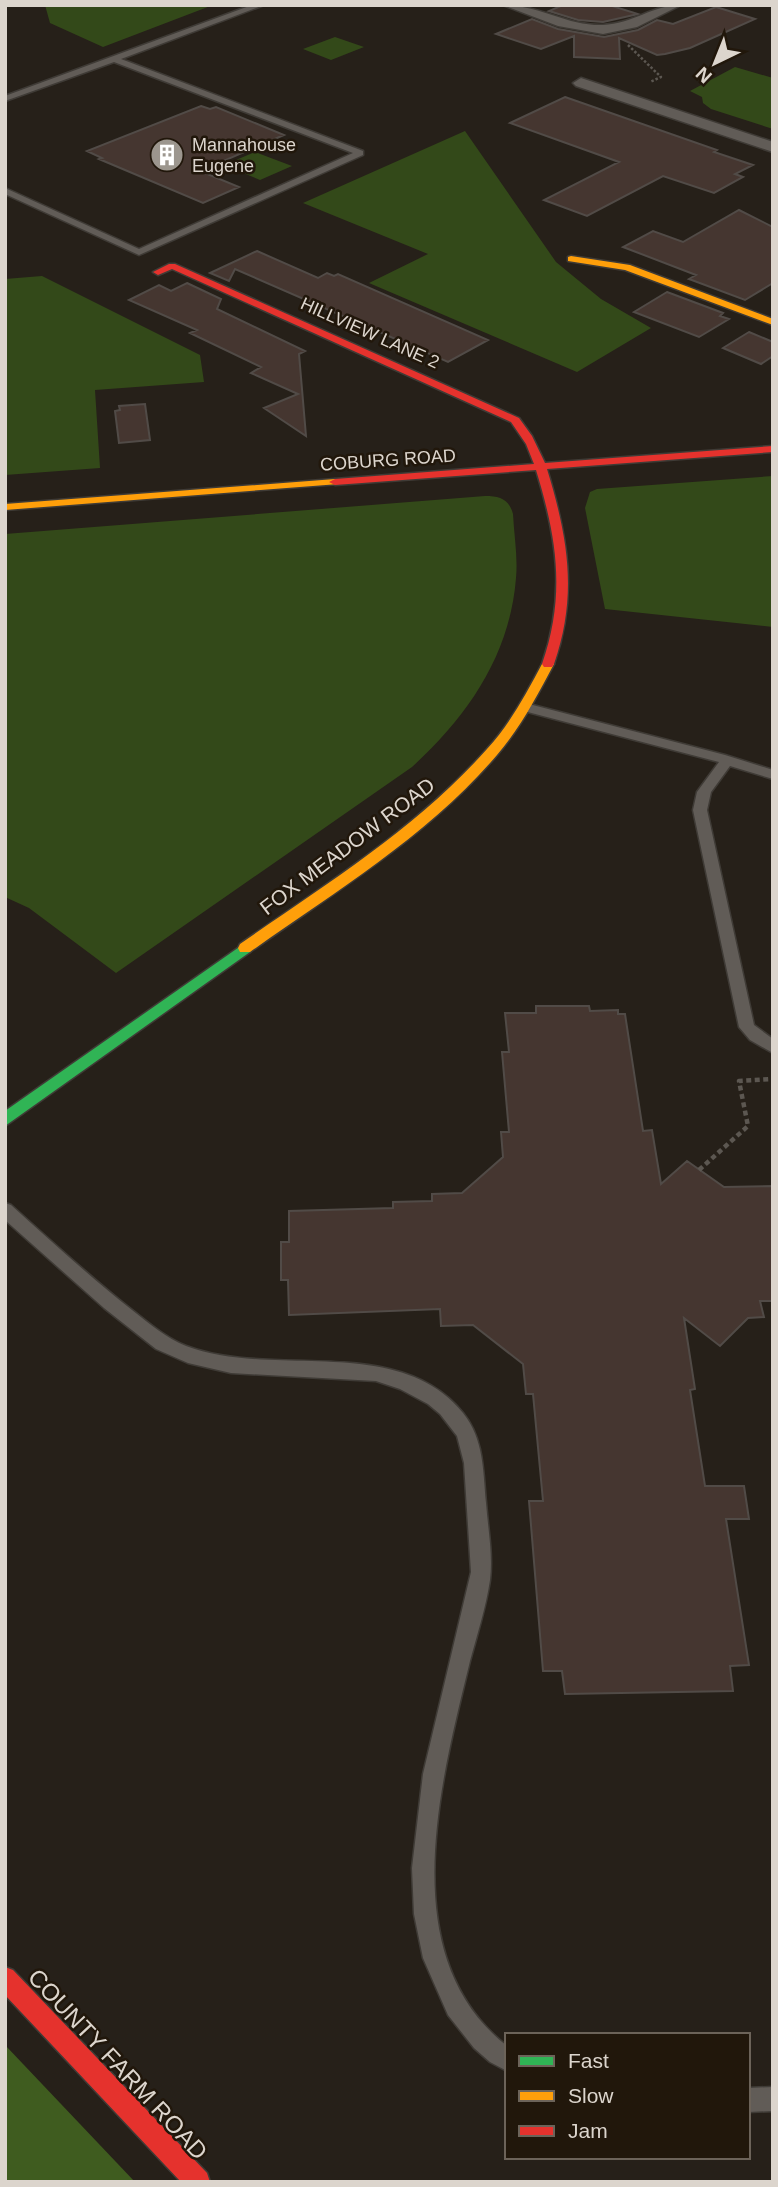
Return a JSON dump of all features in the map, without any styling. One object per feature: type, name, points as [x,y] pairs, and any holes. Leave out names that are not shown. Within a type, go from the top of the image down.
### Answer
[{"type":"street","points":[[510,5],[576,26],[612,29],[674,5]]},
{"type":"street","points":[[581,83],[773,147]]},
{"type":"street","points":[[571,260],[627,267],[773,322]]},
{"type":"street","name":"HILLVIEW LANE 2","points":[[158,272],[172,265],[506,414],[523,426],[541,468]]},
{"type":"street","name":"COBURG ROAD","points":[[5,507],[773,449]]},
{"type":"street","name":"FOX MEADOW ROAD","points":[[5,1120],[435,810],[476,770],[525,707],[556,641],[562,618],[565,589],[561,543],[541,468]]},
{"type":"street","name":"COUNTY FARM ROAD","points":[[5,1978],[198,2182]]},
{"type":"lane","points":[[5,99],[260,5]]},
{"type":"lane","points":[[5,191],[139,252],[360,153],[114,59]]},
{"type":"lane","points":[[525,707],[727,760],[773,775]]},
{"type":"lane","points":[[727,760],[704,792],[700,810],[747,1027],[755,1036],[773,1047]]},
{"type":"lane","points":[[5,1210],[110,1303],[162,1344],[188,1355],[231,1365],[376,1373],[414,1387],[445,1407],[457,1419],[471,1448],[481,1569],[432,1795],[424,1845],[422,1893],[427,1933],[442,1982],[461,2015],[481,2038],[505,2058]]},
{"type":"lane","points":[[750,2100],[773,2099]]},
{"type":"path","points":[[612,29],[661,77],[621,96]]},
{"type":"path","points":[[699,1170],[748,1126],[739,1081],[773,1079]]},
{"type":"green space","points":[[45,5],[213,5],[103,47],[50,23]]},
{"type":"green space","points":[[335,37],[364,47],[331,60],[303,49]]},
{"type":"green space","points":[[735,67],[773,78],[773,129],[711,109],[703,103],[702,97],[690,91]]},
{"type":"green space","points":[[465,131],[556,262],[601,299],[651,328],[577,372],[369,283],[428,254],[303,203]]},
{"type":"green space","points":[[255,152],[292,166],[260,180],[224,165]]},
{"type":"green space","points":[[42,276],[200,355],[204,382],[95,390],[100,468],[5,475],[5,279]]},
{"type":"green space","points":[[773,476],[773,627],[605,609],[585,508],[590,492],[597,489]]},
{"type":"green space","points":[[485,496],[503,499],[513,514],[516,578],[505,633],[483,682],[468,705],[451,727],[412,767],[116,973],[29,908],[5,897],[5,534]]},
{"type":"green space","points":[[5,2045],[135,2182],[5,2182]]},
{"type":"building","points":[[563,5],[609,5],[638,14],[603,22],[578,20],[549,11]]},
{"type":"building","points":[[716,7],[755,19],[690,48],[665,54],[657,55],[619,38],[620,59],[574,57],[574,36],[541,49],[496,34],[532,19],[558,29],[604,37],[638,30],[657,20],[673,24]]},
{"type":"building","points":[[565,97],[753,165],[735,174],[743,177],[714,193],[663,176],[587,216],[544,200],[619,162],[510,123]]},
{"type":"building","name":"Mannahouse Eugene","points":[[201,106],[210,109],[216,107],[284,135],[200,171],[239,187],[203,203],[99,159],[102,158],[87,151]]},
{"type":"building","points":[[739,210],[773,227],[773,283],[745,300],[689,279],[696,275],[623,247],[653,231],[683,242]]},
{"type":"building","points":[[257,251],[318,278],[327,273],[334,276],[338,274],[488,340],[448,362],[235,269],[229,281],[210,273]]},
{"type":"building","points":[[187,283],[221,299],[217,309],[305,351],[299,354],[306,436],[264,408],[298,394],[251,373],[261,367],[190,333],[197,330],[129,300],[159,285],[171,291]]},
{"type":"building","points":[[667,292],[723,313],[720,316],[729,319],[699,337],[634,312]]},
{"type":"building","points":[[749,332],[773,342],[773,356],[761,364],[723,348]]},
{"type":"building","points":[[145,404],[150,440],[119,443],[115,411],[120,410],[119,406]]},
{"type":"building","points":[[536,1006],[589,1006],[590,1011],[618,1010],[618,1014],[625,1014],[643,1131],[652,1130],[661,1184],[687,1161],[724,1187],[773,1186],[773,1301],[760,1301],[764,1317],[748,1318],[720,1346],[684,1318],[695,1389],[690,1390],[705,1486],[744,1486],[749,1519],[726,1519],[749,1665],[730,1666],[733,1691],[565,1694],[562,1671],[543,1671],[529,1501],[543,1501],[533,1394],[526,1394],[523,1364],[473,1325],[441,1326],[440,1309],[289,1315],[288,1280],[281,1280],[281,1242],[289,1242],[289,1211],[393,1208],[393,1202],[432,1201],[432,1194],[462,1193],[503,1157],[501,1132],[509,1132],[502,1052],[509,1052],[505,1013],[536,1013]]},
{"type":"traffic: fast","points":[[5,1120],[245,948]]},
{"type":"traffic: slow","points":[[571,259],[627,267],[773,322]]},
{"type":"traffic: slow","points":[[5,507],[335,482]]},
{"type":"traffic: slow","points":[[245,948],[374,857],[457,789],[493,751],[524,709],[548,664]]},
{"type":"traffic: jam","points":[[158,272],[172,266],[515,420],[527,436],[539,461],[562,554],[563,598],[556,642],[548,664]]},
{"type":"traffic: jam","points":[[335,482],[773,449]]},
{"type":"traffic: jam","points":[[5,1978],[198,2182]]},
{"type":"place","name":"Mannahouse Eugene","points":[[167,155]]}]
